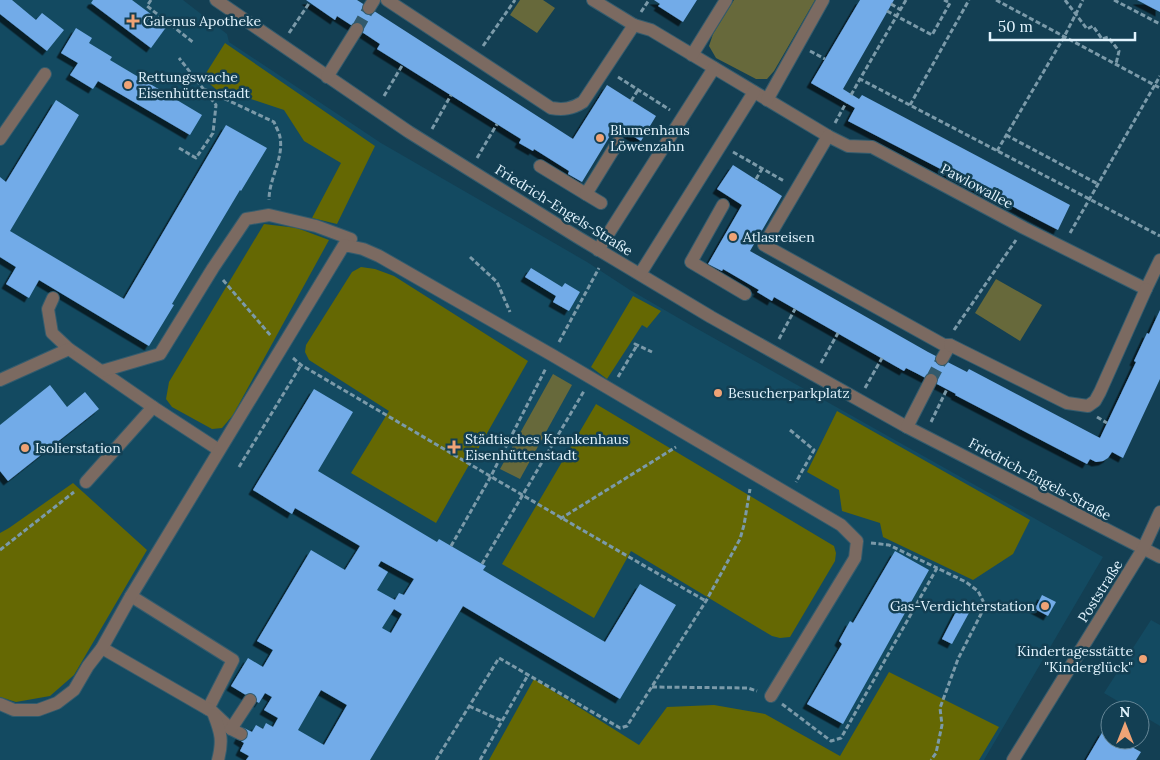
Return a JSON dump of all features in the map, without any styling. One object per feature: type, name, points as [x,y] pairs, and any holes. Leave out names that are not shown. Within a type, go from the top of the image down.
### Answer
[{"type":"street","name":"Friedrich-Engels-Straße","points":[[216,0],[425,142],[598,250],[859,400],[1160,557]]},
{"type":"street","points":[[387,0],[551,108],[559,109],[575,107],[583,102],[634,25]]},
{"type":"street","name":"Pawlowallee","points":[[593,0],[634,25],[651,30],[828,136],[848,146],[872,147],[1024,228],[1146,289]]},
{"type":"street","points":[[692,55],[726,0]]},
{"type":"street","points":[[767,100],[824,0]]},
{"type":"street","points":[[327,77],[357,28]]},
{"type":"street","points":[[598,250],[714,68]]},
{"type":"street","points":[[0,140],[45,74]]},
{"type":"street","points":[[640,274],[754,92]]},
{"type":"street","points":[[828,136],[764,245],[947,345],[1066,403],[1088,406],[1095,401],[1160,260]]},
{"type":"street","points":[[586,194],[618,142]]},
{"type":"street","points":[[540,166],[601,203]]},
{"type":"street","points":[[723,205],[691,262],[745,294]]},
{"type":"street","points":[[102,371],[160,354],[213,268],[246,219],[268,215],[316,226],[351,238]]},
{"type":"street","points":[[0,704],[14,710],[38,710],[57,703],[74,690],[88,666],[102,648],[131,596],[344,245],[363,249],[379,256],[840,525],[857,541],[855,558],[771,696]]},
{"type":"street","points":[[54,298],[48,309],[52,333],[69,349],[153,408],[219,450]]},
{"type":"street","points":[[942,359],[947,345]]},
{"type":"street","points":[[0,380],[69,349]]},
{"type":"street","points":[[907,426],[931,380]]},
{"type":"street","points":[[86,482],[153,408]]},
{"type":"street","name":"Poststraße","points":[[1013,760],[1143,549],[1160,512]]},
{"type":"street","points":[[131,596],[233,660],[211,711],[221,733],[221,747],[218,760]]},
{"type":"street","points":[[102,648],[211,711],[236,732],[250,700]]},
{"type":"path","points":[[151,0],[146,6],[194,43]]},
{"type":"path","points":[[475,59],[515,0]]},
{"type":"path","points":[[851,95],[906,0]]},
{"type":"path","points":[[887,11],[932,35],[950,3],[944,0]]},
{"type":"path","points":[[910,105],[969,0]]},
{"type":"path","points":[[996,0],[1160,88]]},
{"type":"path","points":[[1065,0],[1087,28],[1092,26],[1102,39],[1108,37],[1119,50],[1116,64]]},
{"type":"path","points":[[997,151],[1064,37],[1083,0]]},
{"type":"path","points":[[1114,0],[1160,24]]},
{"type":"path","points":[[281,45],[310,2]]},
{"type":"path","points":[[891,4],[901,10]]},
{"type":"path","points":[[179,58],[216,106],[213,133],[196,158],[179,148]]},
{"type":"path","points":[[376,109],[403,64]]},
{"type":"path","points":[[605,69],[683,118]]},
{"type":"path","points":[[1062,247],[1160,76]]},
{"type":"path","points":[[860,79],[1160,236]]},
{"type":"path","points":[[204,89],[274,122],[280,137],[280,154],[268,188],[268,215]]},
{"type":"path","points":[[632,101],[638,90]]},
{"type":"path","points":[[425,142],[451,95]]},
{"type":"path","points":[[828,136],[846,103]]},
{"type":"path","points":[[471,170],[497,124]]},
{"type":"path","points":[[1006,135],[1098,184]]},
{"type":"path","points":[[721,145],[797,189]]},
{"type":"path","points":[[756,179],[763,169]]},
{"type":"path","points":[[947,345],[1024,228]]},
{"type":"path","points":[[470,257],[498,282],[521,338]]},
{"type":"path","points":[[451,546],[602,263]]},
{"type":"path","points":[[213,268],[281,347],[301,366],[560,519],[706,601]]},
{"type":"path","points":[[772,351],[795,309]]},
{"type":"path","points":[[815,375],[838,333]]},
{"type":"path","points":[[610,390],[636,347],[635,344],[652,352]]},
{"type":"path","points":[[859,400],[882,358]]},
{"type":"path","points":[[239,467],[301,366]]},
{"type":"path","points":[[482,564],[524,496],[591,379]]},
{"type":"path","points":[[924,435],[947,389]]},
{"type":"path","points":[[788,495],[814,450],[790,430]]},
{"type":"path","points":[[560,519],[691,438]]},
{"type":"path","points":[[436,760],[499,658],[620,728],[628,726],[706,601],[740,539],[753,474]]},
{"type":"path","points":[[0,550],[86,482]]},
{"type":"path","points":[[857,541],[889,545],[966,582],[978,591],[983,601],[981,614],[958,659],[940,708],[942,725],[936,753],[931,760]]},
{"type":"path","points":[[652,687],[748,688],[771,696],[831,740],[841,738],[937,568]]},
{"type":"path","points":[[480,760],[528,675]]},
{"type":"path","points":[[470,706],[502,722]]},
{"type":"shaded area","name":"Städtisches Krankenhaus Eisenhüttenstadt","points":[[0,0],[183,0],[227,34],[229,42],[381,143],[587,262],[630,290],[694,327],[1103,557],[984,760],[0,760]]},
{"type":"shaded area","points":[[225,43],[375,146],[337,224],[312,218],[341,163],[304,141],[284,110],[251,99],[226,98],[203,78]]},
{"type":"shaded area","points":[[264,224],[297,228],[329,240],[233,415],[222,428],[212,429],[172,407],[166,399],[169,382]]},
{"type":"shaded area","points":[[361,267],[375,269],[394,276],[528,361],[436,523],[351,473],[389,411],[309,360],[305,352],[306,345],[352,272]]},
{"type":"shaded area","points":[[633,296],[661,311],[647,328],[642,325],[607,379],[591,367]]},
{"type":"shaded area","points":[[596,404],[834,546],[836,553],[835,561],[790,637],[780,638],[772,636],[631,551],[594,618],[502,564]]},
{"type":"shaded area","points":[[837,411],[1030,520],[1013,554],[973,580],[883,537],[880,523],[842,511],[839,490],[807,472]]},
{"type":"shaded area","points":[[73,483],[147,550],[74,675],[50,696],[16,702],[0,697],[0,533]]},
{"type":"shaded area","name":"Kindertagesstätte \"Kinderglück\"","points":[[1151,620],[1160,625],[1160,726],[1150,720],[1150,700],[1116,700],[1104,693]]},
{"type":"shaded area","points":[[889,672],[999,727],[979,760],[489,760],[534,679],[639,745],[667,707],[714,705],[765,714],[840,756]]},
{"type":"green space","points":[[520,0],[543,0],[555,8],[537,33],[510,15]]},
{"type":"green space","points":[[734,0],[815,0],[774,71],[767,79],[756,79],[716,58],[709,46],[713,34]]},
{"type":"green space","points":[[996,279],[1042,305],[1020,341],[975,313]]},
{"type":"green space","points":[[553,374],[572,385],[520,479],[500,469]]},
{"type":"building","points":[[0,0],[12,0],[36,20],[42,13],[64,30],[47,51],[0,14]]},
{"type":"building","points":[[93,0],[132,0],[167,26],[151,48],[91,3]]},
{"type":"building","points":[[306,0],[357,0],[573,139],[607,85],[656,116],[641,141],[616,126],[582,182],[568,174],[569,171],[534,149],[533,151],[519,143],[521,139],[377,49],[380,44],[368,36],[337,16],[335,20]]},
{"type":"building","points":[[654,0],[697,0],[683,22],[658,6],[660,4]]},
{"type":"building","points":[[860,0],[894,0],[843,89],[859,99],[862,95],[1070,205],[1058,230],[848,121],[855,108],[811,83]]},
{"type":"building","points":[[1137,0],[1160,0],[1160,12]]},
{"type":"building","name":"Rettungswache Eisenhüttenstadt","points":[[76,28],[92,38],[89,43],[112,57],[110,60],[202,115],[190,135],[98,81],[93,89],[70,75],[78,63],[61,53]]},
{"type":"building","points":[[56,100],[79,115],[10,231],[124,299],[226,125],[267,148],[172,304],[174,305],[149,346],[39,280],[29,298],[6,284],[16,267],[0,257],[0,177],[6,182]]},
{"type":"building","points":[[733,165],[782,196],[750,251],[928,352],[967,372],[969,369],[1100,438],[1136,362],[1134,361],[1147,333],[1149,334],[1160,310],[1160,379],[1123,458],[1112,452],[1103,461],[1096,462],[1090,459],[1087,464],[916,373],[906,368],[904,371],[774,297],[772,301],[757,292],[759,290],[723,269],[722,271],[708,264],[742,205],[717,189]]},
{"type":"building","points":[[531,268],[562,287],[565,283],[580,292],[569,311],[553,302],[556,296],[525,277]]},
{"type":"building","name":"Isolierstation","points":[[50,385],[67,407],[85,392],[99,409],[8,481],[0,471],[0,425]]},
{"type":"building","points":[[314,389],[353,412],[318,471],[437,542],[439,539],[486,566],[483,570],[605,642],[640,584],[676,605],[620,699],[463,606],[370,760],[246,760],[249,756],[240,751],[244,743],[238,739],[244,728],[252,732],[256,725],[263,729],[266,723],[273,727],[278,718],[264,710],[272,697],[265,693],[259,703],[231,686],[248,658],[263,667],[273,650],[257,641],[311,550],[345,570],[360,546],[295,508],[292,514],[253,490]],"holes":[[[381,561],[414,579],[404,595],[399,593],[395,600],[377,590],[388,572],[378,566]],[[394,609],[402,614],[391,633],[382,628]],[[321,690],[347,705],[324,745],[298,730]]]},
{"type":"building","points":[[895,551],[929,570],[843,724],[807,704],[842,644],[839,641],[850,621],[853,623]]},
{"type":"building","name":"Gas-Verdichterstation","points":[[1042,595],[1056,602],[1048,616],[1035,609]]},
{"type":"building","points":[[959,606],[970,611],[952,644],[942,639]]},
{"type":"building","points":[[1100,736],[1100,750],[1137,750],[1141,752],[1136,760],[1086,760]]},
{"type":"tunnel","points":[[357,29],[369,8]]},
{"type":"tunnel","points":[[931,380],[942,359]]},
{"type":"place","name":"Galenus Apotheke","points":[[133,21]]},
{"type":"place","name":"Rettungswache Eisenhüttenstadt","points":[[128,85]]},
{"type":"place","name":"Blumenhaus Löwenzahn","points":[[600,138]]},
{"type":"place","name":"Atlasreisen","points":[[733,237]]},
{"type":"place","name":"Besucherparkplatz","points":[[718,393]]},
{"type":"place","name":"Städtisches Krankenhaus Eisenhüttenstadt","points":[[454,447]]},
{"type":"place","name":"Isolierstation","points":[[25,448]]},
{"type":"place","name":"Gas-Verdichterstation","points":[[1045,606]]},
{"type":"place","name":"Kindertagesstätte \"Kinderglück\"","points":[[1143,659]]}]
